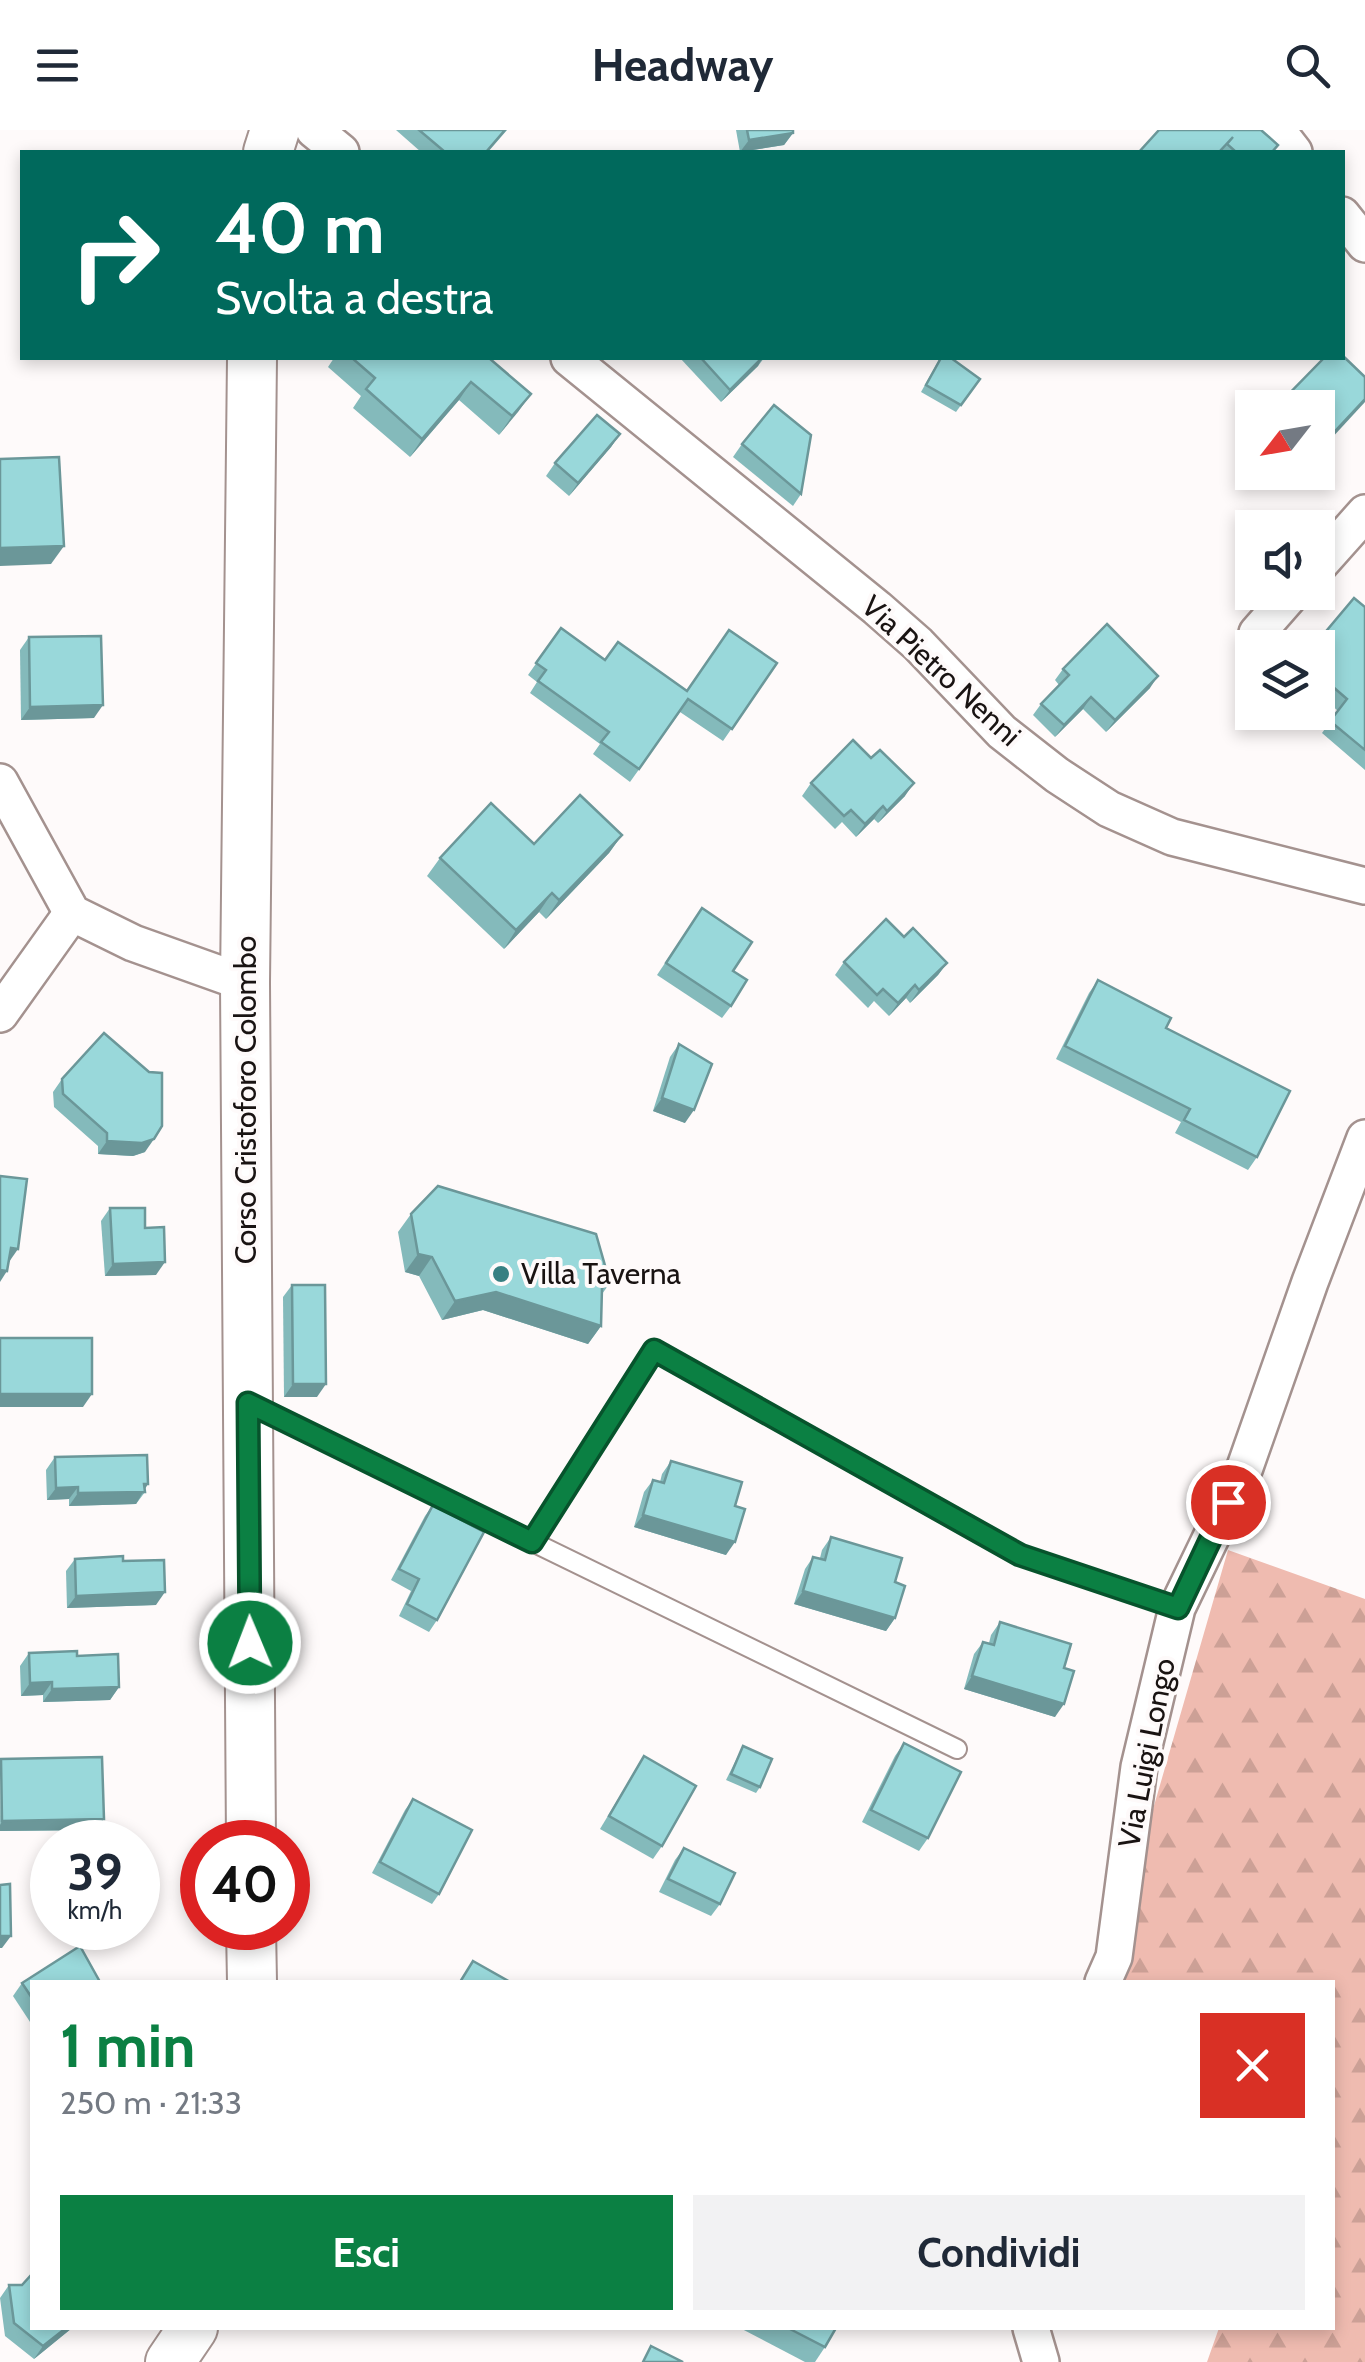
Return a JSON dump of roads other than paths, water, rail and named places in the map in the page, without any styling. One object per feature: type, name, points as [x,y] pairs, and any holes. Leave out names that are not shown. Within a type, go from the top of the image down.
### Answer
[{"type":"street","points":[[314,130],[339,150]]},
{"type":"street","points":[[1277,130],[1292,150]]},
{"type":"street","points":[[1345,219],[1365,244]]},
{"type":"street","name":"Corso Cristoforo Colombo","points":[[251,1820],[244,983],[252,360]]},
{"type":"street","name":"Via Pietro Nenni","points":[[572,360],[877,608],[918,644],[1002,732],[1058,775],[1110,809],[1172,837],[1365,886]]},
{"type":"street","points":[[1335,547],[1365,513]]},
{"type":"street","points":[[1260,630],[1278,610]]},
{"type":"street","points":[[0,782],[72,913],[133,943],[244,983]]},
{"type":"street","points":[[0,1014],[72,913]]},
{"type":"street","name":"Via Luigi Longo","points":[[1104,1980],[1114,1957],[1139,1767],[1178,1608],[1245,1467],[1365,1138]]},
{"type":"street","points":[[252,1950],[252,1980]]},
{"type":"street","points":[[170,2362],[192,2330]]},
{"type":"street","points":[[1033,2330],[1041,2362]]},
{"type":"lane","points":[[532,1542],[654,1350],[1020,1555],[1178,1608]]},
{"type":"lane","points":[[248,1403],[957,1749]]},
{"type":"place","name":"Villa Taverna","points":[[501,1274]]}]
